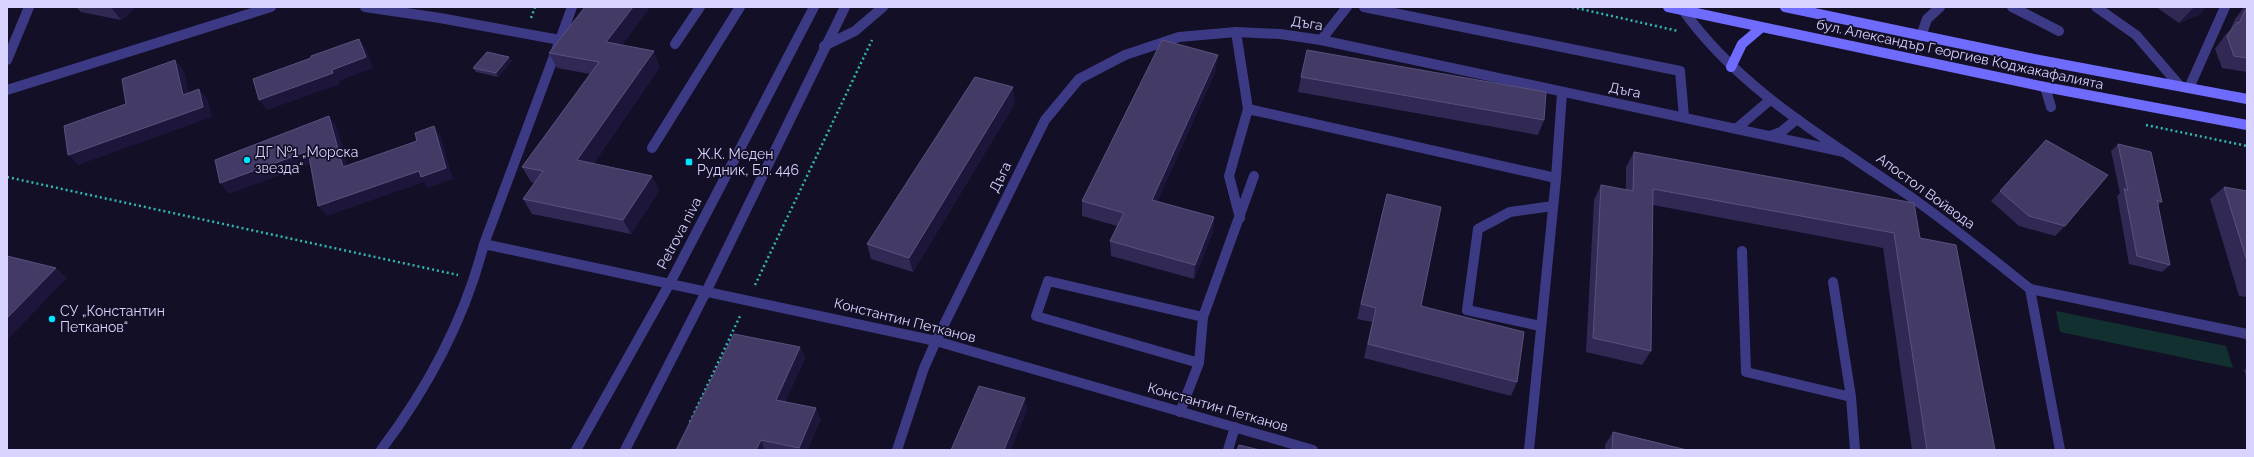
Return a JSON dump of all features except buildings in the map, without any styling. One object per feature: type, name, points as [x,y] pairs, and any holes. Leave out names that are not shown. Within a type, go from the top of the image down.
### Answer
[{"type":"main road","name":"бул. Александър Георгиев Коджакафалията","points":[[1668,7],[2045,87],[2247,125]]},
{"type":"main road","name":"бул. Александър Георгиев Коджакафалията","points":[[1785,7],[1921,36],[2247,98]]},
{"type":"main road","points":[[1731,67],[1742,44],[1762,27]]},
{"type":"street","points":[[7,60],[29,7]]},
{"type":"street","points":[[7,90],[231,18],[271,7]]},
{"type":"street","points":[[365,7],[402,10],[560,40]]},
{"type":"street","points":[[381,450],[402,423],[443,351],[475,279],[484,244],[572,7]]},
{"type":"street","points":[[674,44],[700,7]]},
{"type":"street","points":[[652,148],[740,7]]},
{"type":"street","name":"Petrova niva","points":[[576,450],[670,283],[814,7]]},
{"type":"street","points":[[625,450],[707,290],[824,46],[845,7]]},
{"type":"street","points":[[1321,40],[1347,7]]},
{"type":"street","points":[[1364,7],[1680,71],[1684,118]]},
{"type":"street","points":[[1921,36],[1927,19],[1940,7]]},
{"type":"street","points":[[2012,7],[2059,31]]},
{"type":"street","points":[[2096,7],[2136,36],[2184,87],[2225,7]]},
{"type":"street","points":[[824,46],[855,31],[882,9]]},
{"type":"street","name":"Апостол Войвода","points":[[1683,9],[1703,38],[1731,67],[1770,100],[1926,208],[2030,289]]},
{"type":"street","points":[[1236,32],[1248,109],[1229,176],[1240,218]]},
{"type":"street","name":"Дъга","points":[[897,450],[924,368],[936,341],[1045,120],[1079,79],[1125,54],[1179,37],[1236,32],[1280,34],[1321,40],[1847,153]]},
{"type":"street","points":[[2045,87],[2051,107]]},
{"type":"street","points":[[1529,450],[1540,326],[1556,178],[1562,93]]},
{"type":"street","points":[[1736,129],[1770,100]]},
{"type":"street","points":[[1248,109],[1556,178]]},
{"type":"street","points":[[1770,136],[1781,132],[1797,119]]},
{"type":"street","points":[[1180,412],[1200,363],[1204,317],[1254,176]]},
{"type":"street","points":[[1540,326],[1467,310],[1478,229],[1510,212],[1553,206]]},
{"type":"street","name":"Константин Петканов","points":[[484,244],[707,290],[936,341],[1313,450]]},
{"type":"street","points":[[1742,251],[1746,372],[1851,397]]},
{"type":"street","points":[[1200,363],[1036,316],[1048,281],[1204,317]]},
{"type":"street","points":[[1833,282],[1851,397],[1855,450]]},
{"type":"street","points":[[2060,450],[2030,289],[2247,334]]},
{"type":"street","points":[[1228,450],[1235,427]]},
{"type":"path","points":[[687,428],[877,29],[882,9]]},
{"type":"path","points":[[7,177],[475,279]]},
{"type":"green space","points":[[2056,311],[2226,346],[2233,368],[2060,332]]},
{"type":"place","name":"ДГ №1 „Морска звезда“","points":[[247,160]]},
{"type":"place","name":"Ж.К. Меден Рудник, Бл. 446","points":[[689,162]]},
{"type":"place","name":"СУ „Константин Петканов“","points":[[52,319]]}]
